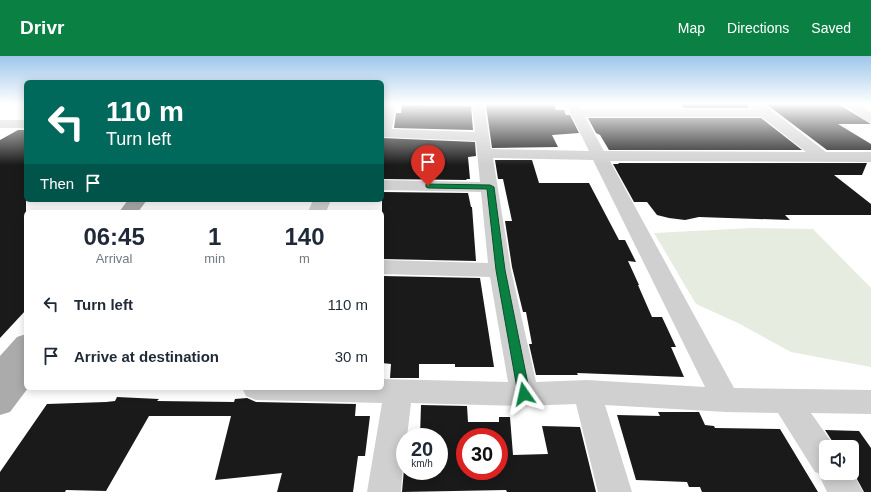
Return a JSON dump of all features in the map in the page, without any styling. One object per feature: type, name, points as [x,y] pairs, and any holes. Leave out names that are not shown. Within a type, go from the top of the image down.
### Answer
[{"type":"main road","points":[[130,210],[136,202]]},
{"type":"main road","points":[[14,383],[24,350]]},
{"type":"street","points":[[480,124],[500,270],[524,394]]},
{"type":"street","points":[[582,124],[726,400]]},
{"type":"street","points":[[781,124],[821,156]]},
{"type":"street","points":[[384,133],[424,136],[483,145],[600,156],[871,157]]},
{"type":"street","points":[[384,185],[490,187]]},
{"type":"street","points":[[384,267],[500,270]]},
{"type":"street","points":[[351,390],[524,394],[587,392],[726,400],[871,402]]},
{"type":"street","points":[[384,492],[398,391]]},
{"type":"street","points":[[587,392],[615,492]]},
{"type":"street","points":[[786,401],[819,450]]},
{"type":"street","points":[[838,480],[846,492]]},
{"type":"shaded area","points":[[752,228],[813,229],[871,288],[871,367],[791,352],[738,323],[696,304],[654,233]]},
{"type":"building","points":[[394,124],[473,124],[473,130],[394,128]]},
{"type":"building","points":[[489,124],[575,124],[579,133],[552,135],[558,147],[492,148]]},
{"type":"building","points":[[591,124],[769,124],[802,150],[609,150],[600,135],[596,133]]},
{"type":"building","points":[[793,124],[839,124],[871,144],[871,150],[827,150]]},
{"type":"building","points":[[18,130],[24,130],[24,202],[26,202],[26,210],[24,210],[24,312],[0,338],[0,140]]},
{"type":"building","points":[[384,138],[475,142],[476,156],[468,157],[470,179],[466,179],[467,180],[384,179]]},
{"type":"building","points":[[495,160],[532,160],[539,183],[589,183],[619,240],[625,240],[636,262],[628,261],[652,317],[662,317],[676,347],[671,347],[684,377],[577,373],[578,375],[536,375],[529,344],[532,344],[526,312],[523,312],[512,267],[505,221],[512,221],[503,179],[498,179]]},
{"type":"building","points":[[618,163],[867,163],[862,175],[834,175],[871,204],[871,215],[785,215],[790,220],[699,217],[685,220],[669,218],[657,215],[647,202],[634,202],[613,164],[619,164]]},
{"type":"building","points":[[384,192],[468,193],[472,207],[476,261],[384,259],[384,210],[382,210]]},
{"type":"building","points":[[384,276],[480,278],[494,367],[455,367],[455,364],[419,364],[419,378],[390,378],[391,364],[384,363]]},
{"type":"building","points":[[117,397],[159,399],[157,401],[234,402],[235,399],[247,398],[256,402],[356,404],[355,416],[370,416],[365,456],[358,456],[353,492],[277,492],[282,473],[215,480],[231,416],[149,416],[106,491],[66,490],[65,492],[0,492],[0,472],[47,404],[106,402],[115,401]]},
{"type":"building","points":[[421,405],[467,406],[468,422],[499,422],[499,417],[510,417],[513,455],[548,454],[542,426],[580,427],[596,492],[507,492],[506,490],[402,492],[403,480],[448,480],[448,428],[420,428]]},
{"type":"building","points":[[658,412],[699,412],[705,425],[714,426],[715,428],[780,429],[818,492],[702,492],[700,487],[689,487],[687,482],[636,480],[617,415],[660,416]]},
{"type":"building","points":[[825,430],[859,431],[871,448],[871,492],[864,492],[857,480],[859,480],[859,440],[831,440]]},
{"type":"route","points":[[428,186],[490,187],[500,270],[524,394]]}]
